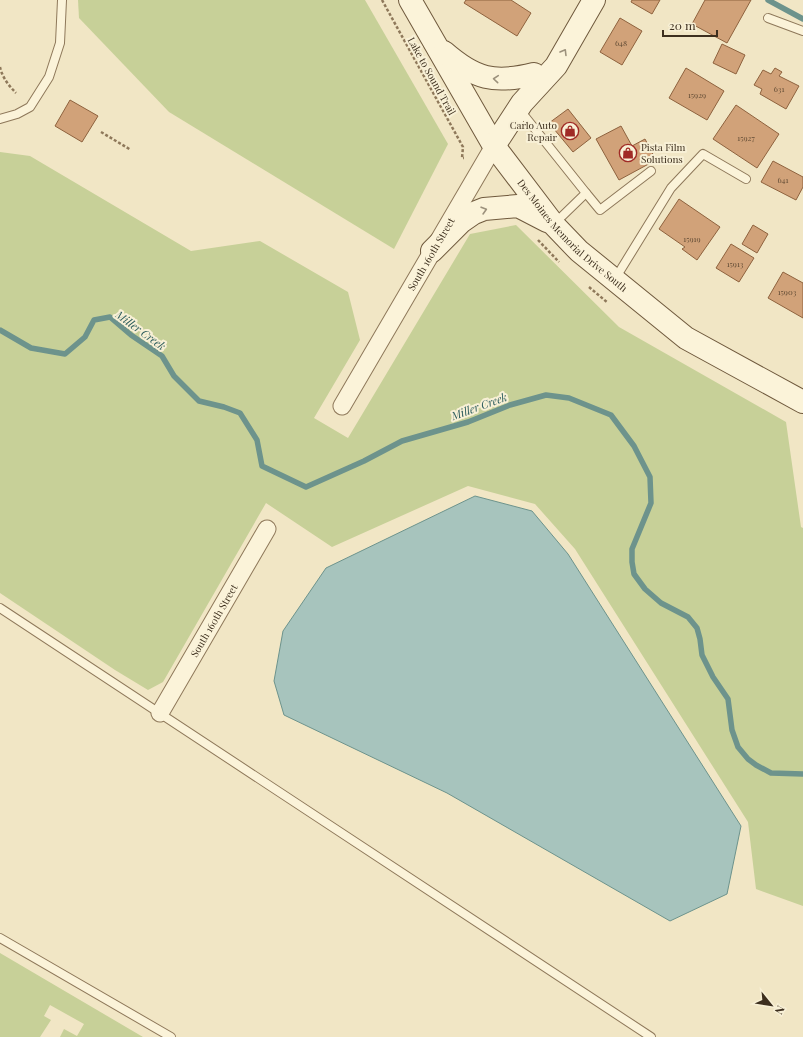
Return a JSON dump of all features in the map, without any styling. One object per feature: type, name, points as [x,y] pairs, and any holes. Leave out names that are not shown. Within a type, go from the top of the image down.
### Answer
[{"type":"main road","name":"Des Moines Memorial Drive South","points":[[410,0],[494,146],[554,225],[579,251],[686,338],[801,396]]},
{"type":"main road","name":"South 160th Street","points":[[520,106],[534,74],[578,0]]},
{"type":"main road","name":"South 160th Street","points":[[494,146],[520,106],[556,66],[594,0]]},
{"type":"main road","points":[[436,44],[454,61],[472,72],[488,78],[508,80],[534,74]]},
{"type":"main road","points":[[432,251],[461,222],[474,213],[484,209],[518,206],[554,225]]},
{"type":"street","name":"South 160th Street","points":[[342,406],[494,146]]},
{"type":"street","name":"South 160th Street","points":[[160,713],[268,529]]},
{"type":"lane","points":[[0,119],[17,114],[30,107],[49,77],[60,43],[62,0]]},
{"type":"lane","points":[[768,18],[803,32]]},
{"type":"lane","points":[[520,106],[600,210],[651,171]]},
{"type":"lane","points":[[614,280],[671,188],[704,154],[746,179]]},
{"type":"lane","points":[[554,225],[586,193]]},
{"type":"lane","points":[[0,608],[651,1037]]},
{"type":"lane","points":[[0,938],[171,1037]]},
{"type":"path","name":"Lake to Sound Trail","points":[[382,0],[463,147],[462,158],[464,158]]},
{"type":"path","points":[[0,67],[6,81],[16,93]]},
{"type":"path","points":[[101,132],[131,150]]},
{"type":"green space","points":[[78,0],[365,0],[448,144],[394,249],[169,112],[79,18]]},
{"type":"green space","points":[[0,152],[30,156],[191,251],[260,241],[348,292],[360,340],[314,418],[348,438],[470,234],[516,225],[619,327],[786,422],[801,527],[803,528],[803,906],[756,889],[748,822],[575,549],[535,504],[468,486],[332,547],[266,503],[163,682],[148,690],[115,670],[0,593]]},
{"type":"green space","points":[[0,953],[143,1037],[60,1037],[64,1029],[77,1036],[84,1024],[50,1005],[44,1016],[51,1020],[40,1037],[0,1037]]},
{"type":"water","points":[[475,496],[532,511],[568,554],[741,826],[727,894],[670,921],[447,793],[284,715],[274,681],[283,631],[326,568]]},
{"type":"building","points":[[466,0],[511,0],[531,13],[517,36],[464,3]]},
{"type":"building","points":[[632,0],[660,0],[652,14],[631,2]]},
{"type":"building","points":[[705,0],[751,0],[727,43],[692,24]]},
{"type":"building","points":[[620,18],[642,31],[622,65],[600,52]]},
{"type":"building","points":[[722,44],[745,55],[736,74],[713,63]]},
{"type":"building","points":[[686,68],[724,91],[707,120],[669,98]]},
{"type":"building","points":[[775,68],[782,72],[779,76],[799,86],[786,109],[760,94],[762,89],[754,85],[763,70],[771,74]]},
{"type":"building","points":[[70,100],[98,116],[82,142],[55,126]]},
{"type":"building","points":[[736,105],[779,134],[757,168],[713,139]]},
{"type":"building","name":"Carlo Auto Repair","points":[[568,109],[591,138],[573,152],[549,123]]},
{"type":"building","name":"Pista Film Solutions","points":[[621,126],[632,146],[645,139],[656,160],[619,180],[596,139]]},
{"type":"building","points":[[773,161],[803,177],[803,187],[796,200],[761,182]]},
{"type":"building","points":[[679,199],[720,227],[697,260],[682,249],[685,247],[659,229]]},
{"type":"building","points":[[753,225],[768,234],[757,253],[742,244]]},
{"type":"building","points":[[731,244],[754,258],[739,282],[716,268]]},
{"type":"building","points":[[783,272],[803,283],[803,318],[768,298]]},
{"type":"waterway","points":[[768,0],[803,19]]},
{"type":"waterway","name":"Miller Creek","points":[[0,330],[31,348],[65,354],[85,337],[94,320],[110,317],[131,335],[162,356],[174,376],[199,401],[224,407],[240,413],[257,440],[262,466],[306,487],[364,461],[402,441],[468,422],[510,405],[546,395],[569,398],[611,415],[634,446],[650,477],[651,503],[632,549],[634,574],[645,589],[661,603],[688,617],[697,628],[702,655],[713,677],[728,699],[732,730],[738,747],[748,759],[771,773],[803,774]]},
{"type":"place","name":"Carlo Auto Repair","points":[[570,131]]},
{"type":"place","name":"Pista Film Solutions","points":[[628,153]]}]
